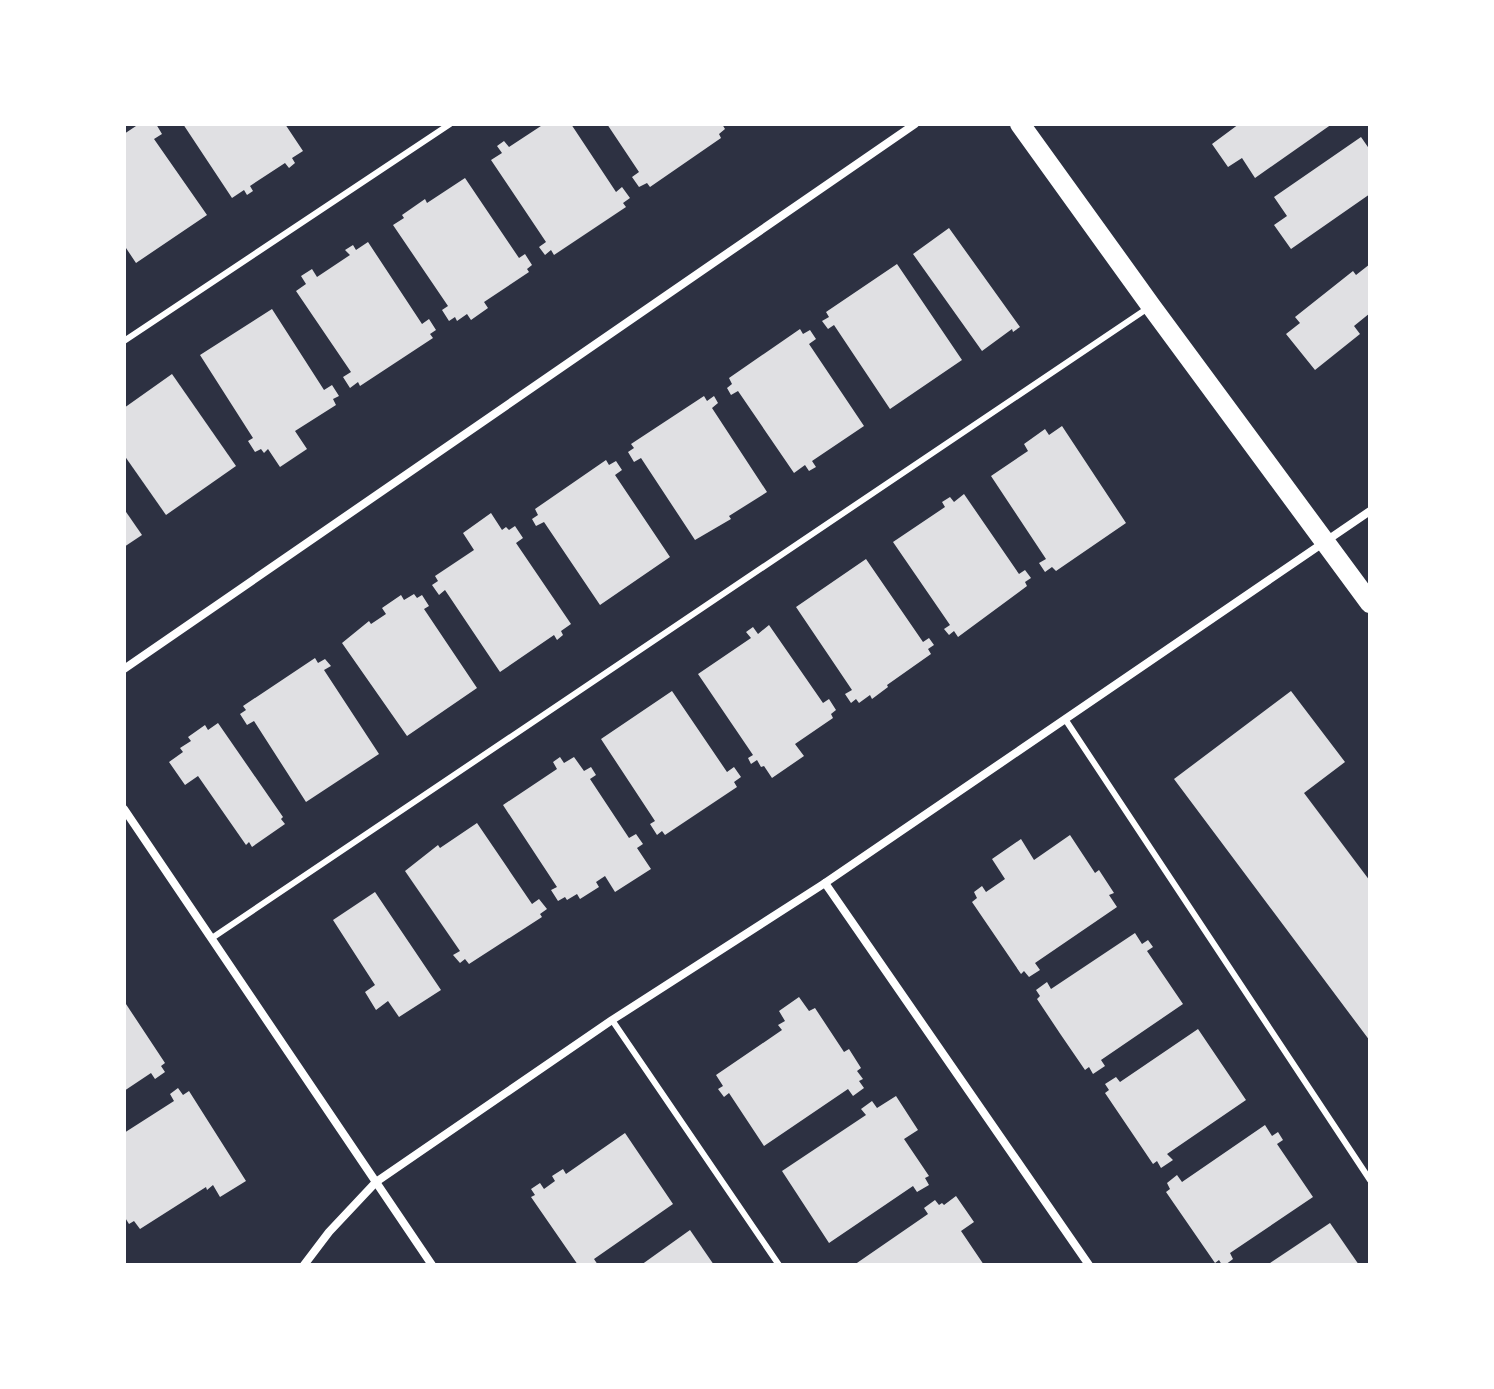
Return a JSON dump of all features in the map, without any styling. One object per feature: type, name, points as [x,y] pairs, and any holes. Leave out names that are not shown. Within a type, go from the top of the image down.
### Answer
[{"type":"main road","points":[[1020,124],[1370,603]]},
{"type":"street","points":[[124,669],[915,124]]},
{"type":"street","points":[[304,1265],[329,1232],[376,1182],[612,1020],[825,883],[1370,511]]},
{"type":"street","points":[[124,809],[432,1265]]},
{"type":"street","points":[[825,883],[1089,1265]]},
{"type":"lane","points":[[124,341],[450,124]]},
{"type":"lane","points":[[212,938],[1151,306]]},
{"type":"lane","points":[[1065,719],[1370,1180]]},
{"type":"lane","points":[[612,1020],[779,1265]]},
{"type":"building","points":[[139,124],[156,124],[162,134],[154,139],[207,215],[136,263],[124,245],[124,134]]},
{"type":"building","points":[[183,124],[285,124],[303,151],[292,158],[295,163],[289,168],[285,163],[250,186],[253,191],[247,195],[244,190],[232,198]]},
{"type":"building","points":[[544,124],[571,124],[616,192],[622,187],[630,198],[623,203],[626,207],[554,255],[551,250],[545,255],[539,247],[546,242],[491,160],[502,153],[497,146],[504,141],[509,147]]},
{"type":"building","points":[[607,124],[722,124],[725,129],[719,134],[721,138],[650,187],[647,183],[639,187],[632,177],[639,172]]},
{"type":"building","points":[[1239,124],[1332,124],[1255,178],[1242,158],[1228,167],[1212,144]]},
{"type":"building","points":[[1361,137],[1370,150],[1370,194],[1291,249],[1274,225],[1287,216],[1274,197]]},
{"type":"building","points":[[465,178],[519,258],[525,254],[532,265],[527,269],[529,272],[484,302],[488,308],[471,320],[467,314],[457,321],[455,317],[449,321],[442,310],[448,306],[393,225],[425,199],[427,203]]},
{"type":"building","points":[[949,228],[1020,327],[1013,332],[1012,329],[982,351],[913,254]]},
{"type":"building","points":[[368,242],[422,324],[429,319],[436,330],[430,334],[433,338],[360,386],[358,382],[350,388],[343,377],[351,372],[296,291],[306,284],[301,276],[312,269],[317,277],[350,255],[345,250],[353,245],[356,250]]},
{"type":"building","points":[[897,264],[962,360],[890,409],[834,325],[828,329],[822,321],[829,317],[826,312]]},
{"type":"building","points":[[1370,264],[1370,313],[1354,326],[1360,334],[1315,370],[1286,334],[1300,323],[1295,317],[1353,271],[1356,275]]},
{"type":"building","points":[[272,309],[324,390],[332,385],[339,396],[333,399],[336,405],[295,431],[307,449],[280,467],[268,449],[264,453],[261,449],[255,452],[248,441],[253,438],[200,355]]},
{"type":"building","points":[[800,329],[803,334],[810,330],[816,339],[809,344],[864,426],[812,461],[816,467],[809,471],[805,465],[794,473],[738,391],[731,395],[727,388],[732,384],[729,378]]},
{"type":"building","points":[[172,374],[236,466],[166,515],[124,455],[124,408]]},
{"type":"building","points":[[704,396],[707,401],[714,396],[718,403],[712,408],[767,492],[729,516],[731,519],[695,540],[641,458],[634,462],[628,452],[634,448],[631,444]]},
{"type":"building","points":[[1062,426],[1126,523],[1056,571],[1052,567],[1045,572],[1039,563],[1046,559],[991,476],[1028,451],[1024,444],[1045,429],[1049,435]]},
{"type":"building","points":[[606,460],[609,465],[616,461],[622,470],[615,475],[670,557],[600,605],[544,522],[536,526],[532,519],[538,515],[535,509]]},
{"type":"building","points":[[964,494],[1019,574],[1025,570],[1031,578],[1025,582],[1027,586],[958,637],[954,631],[949,635],[944,629],[950,625],[893,542],[945,507],[942,502],[950,497],[954,502]]},
{"type":"building","points":[[124,509],[142,535],[124,547]]},
{"type":"building","points":[[491,513],[502,530],[515,526],[523,538],[516,543],[571,624],[561,631],[563,635],[557,640],[554,635],[500,672],[445,590],[439,595],[432,585],[438,581],[435,576],[474,550],[463,533]]},
{"type":"building","points":[[866,559],[923,642],[929,638],[934,645],[928,649],[931,654],[872,699],[870,695],[859,703],[856,699],[851,703],[845,694],[852,690],[796,607]]},
{"type":"building","points":[[414,594],[417,598],[422,595],[429,606],[424,609],[477,688],[407,736],[342,643],[369,621],[371,624],[386,614],[382,608],[401,595],[404,600]]},
{"type":"building","points":[[769,625],[823,703],[829,699],[836,710],[831,714],[833,718],[795,744],[804,756],[772,778],[757,760],[751,764],[748,758],[753,755],[698,674],[751,638],[746,632],[753,627],[758,634]]},
{"type":"building","points":[[315,658],[318,663],[325,659],[331,666],[324,670],[379,754],[306,802],[254,721],[247,725],[240,714],[246,710],[243,706]]},
{"type":"building","points":[[672,691],[727,772],[734,767],[741,777],[734,782],[737,787],[665,835],[662,831],[657,835],[650,824],[655,821],[601,739]]},
{"type":"building","points":[[1291,691],[1345,762],[1304,793],[1370,881],[1370,1041],[1174,779]]},
{"type":"building","points":[[218,723],[285,824],[252,847],[249,842],[246,845],[198,776],[185,785],[169,762],[183,752],[180,748],[191,741],[188,737],[205,725],[208,730]]},
{"type":"building","points":[[560,757],[564,763],[574,757],[584,771],[591,767],[596,775],[590,779],[629,838],[636,834],[643,844],[637,848],[651,869],[615,892],[605,876],[596,882],[599,887],[580,899],[577,894],[558,901],[551,890],[557,887],[503,805],[557,769],[553,762]]},
{"type":"building","points":[[477,823],[532,904],[539,899],[547,909],[540,914],[542,917],[469,964],[465,959],[460,963],[453,955],[460,951],[405,871],[438,845],[440,848]]},
{"type":"building","points":[[1070,835],[1095,873],[1099,870],[1114,893],[1109,895],[1117,907],[1035,963],[1040,970],[1029,977],[1024,971],[1021,974],[972,902],[977,898],[974,892],[982,886],[986,892],[1005,879],[992,859],[1021,839],[1034,860]]},
{"type":"building","points":[[375,892],[441,990],[399,1017],[388,1001],[376,1010],[365,992],[375,985],[333,920]]},
{"type":"building","points":[[1135,933],[1142,944],[1148,940],[1153,947],[1147,951],[1183,1004],[1101,1060],[1105,1066],[1093,1074],[1089,1067],[1085,1070],[1061,1035],[1037,999],[1040,996],[1036,990],[1047,982],[1051,989]]},
{"type":"building","points":[[799,997],[809,1011],[815,1008],[844,1052],[849,1049],[861,1068],[857,1071],[863,1079],[859,1081],[864,1088],[853,1096],[848,1089],[764,1146],[729,1093],[724,1097],[718,1089],[723,1086],[716,1075],[782,1030],[778,1025],[785,1021],[779,1011]]},
{"type":"building","points":[[124,1001],[165,1063],[161,1066],[165,1072],[155,1079],[151,1073],[124,1091]]},
{"type":"building","points":[[1198,1029],[1246,1100],[1167,1154],[1173,1160],[1161,1168],[1157,1161],[1153,1164],[1105,1093],[1109,1090],[1105,1084],[1116,1077],[1120,1082]]},
{"type":"building","points":[[178,1088],[183,1095],[189,1091],[246,1181],[220,1197],[213,1185],[207,1190],[206,1187],[140,1229],[134,1221],[129,1224],[124,1216],[124,1133],[174,1101],[170,1094]]},
{"type":"building","points":[[896,1096],[918,1130],[904,1139],[929,1176],[925,1178],[929,1185],[917,1192],[913,1186],[829,1243],[782,1171],[866,1115],[861,1109],[872,1101],[877,1108]]},
{"type":"building","points":[[1265,1125],[1272,1136],[1278,1132],[1283,1140],[1277,1144],[1313,1197],[1230,1253],[1233,1259],[1225,1265],[1219,1260],[1215,1263],[1166,1192],[1170,1189],[1167,1183],[1177,1175],[1182,1182]]},
{"type":"building","points":[[625,1133],[673,1204],[594,1259],[598,1265],[578,1265],[531,1197],[535,1195],[531,1189],[540,1183],[544,1189],[555,1181],[552,1176],[563,1169],[566,1174]]},
{"type":"building","points":[[956,1196],[974,1222],[961,1231],[984,1265],[854,1265],[928,1214],[924,1208],[935,1200],[939,1205],[944,1205]]},
{"type":"building","points":[[1330,1223],[1359,1265],[1267,1265]]},
{"type":"building","points":[[690,1230],[714,1265],[641,1265]]}]
